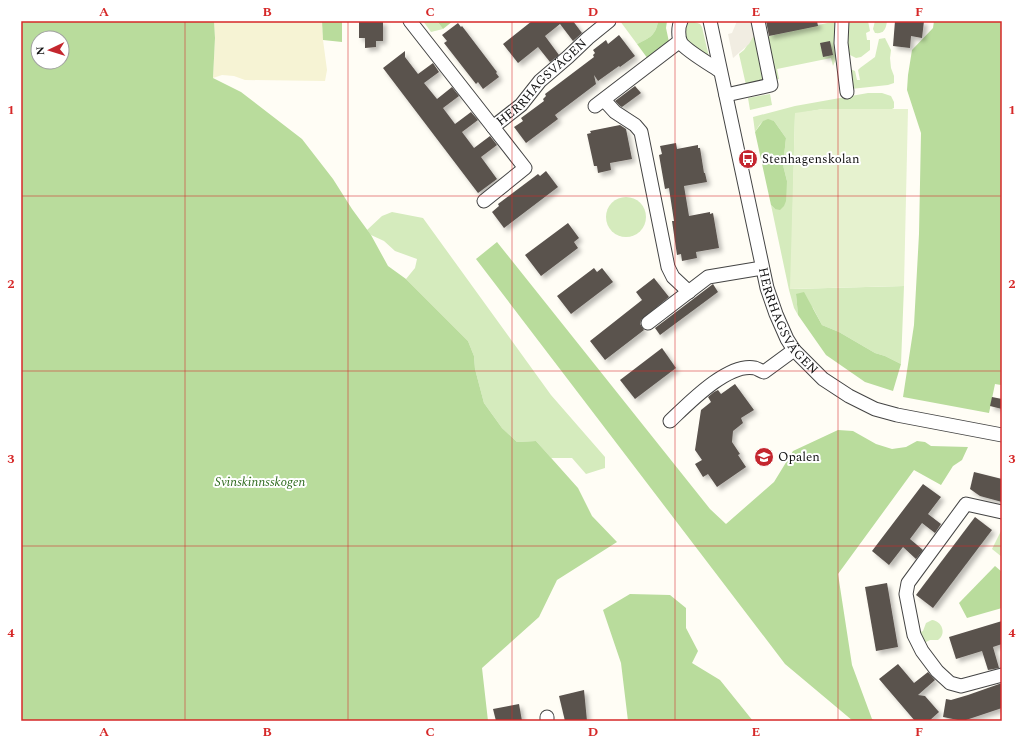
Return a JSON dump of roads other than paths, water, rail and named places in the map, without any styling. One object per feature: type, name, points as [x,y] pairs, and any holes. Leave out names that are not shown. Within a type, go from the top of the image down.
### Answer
[{"type":"street","name":"HERRHAGSVÄGEN","points":[[410,21],[525,168],[484,201]]},
{"type":"street","name":"HERRHAGSVÄGEN","points":[[493,127],[521,105],[540,81],[609,21]]},
{"type":"street","points":[[681,21],[679,29],[680,41],[685,47],[720,71]]},
{"type":"street","points":[[726,95],[772,86],[758,21]]},
{"type":"street","points":[[842,21],[841,43],[847,92]]},
{"type":"street","name":"HERRHAGSVÄGEN","points":[[711,25],[767,288],[776,314],[794,350],[823,379],[848,396],[875,409],[897,415],[1002,436]]},
{"type":"street","points":[[680,41],[600,103],[634,124],[641,132],[668,267],[673,277],[689,292]]},
{"type":"street","points":[[648,323],[708,277],[762,268]]},
{"type":"street","points":[[670,421],[698,394],[729,373],[740,369],[754,368],[764,372],[794,350]]},
{"type":"street","points":[[1002,512],[966,504],[908,583],[906,594],[914,635],[922,651],[932,665],[950,683],[961,686],[1002,675]]},
{"type":"place","name":"Stenhagenskolan","points":[[748,159]]},
{"type":"place","name":"Opalen","points":[[764,457]]},
{"type":"park label","name":"Svinskinnsskogen","points":[[260,482]]}]
